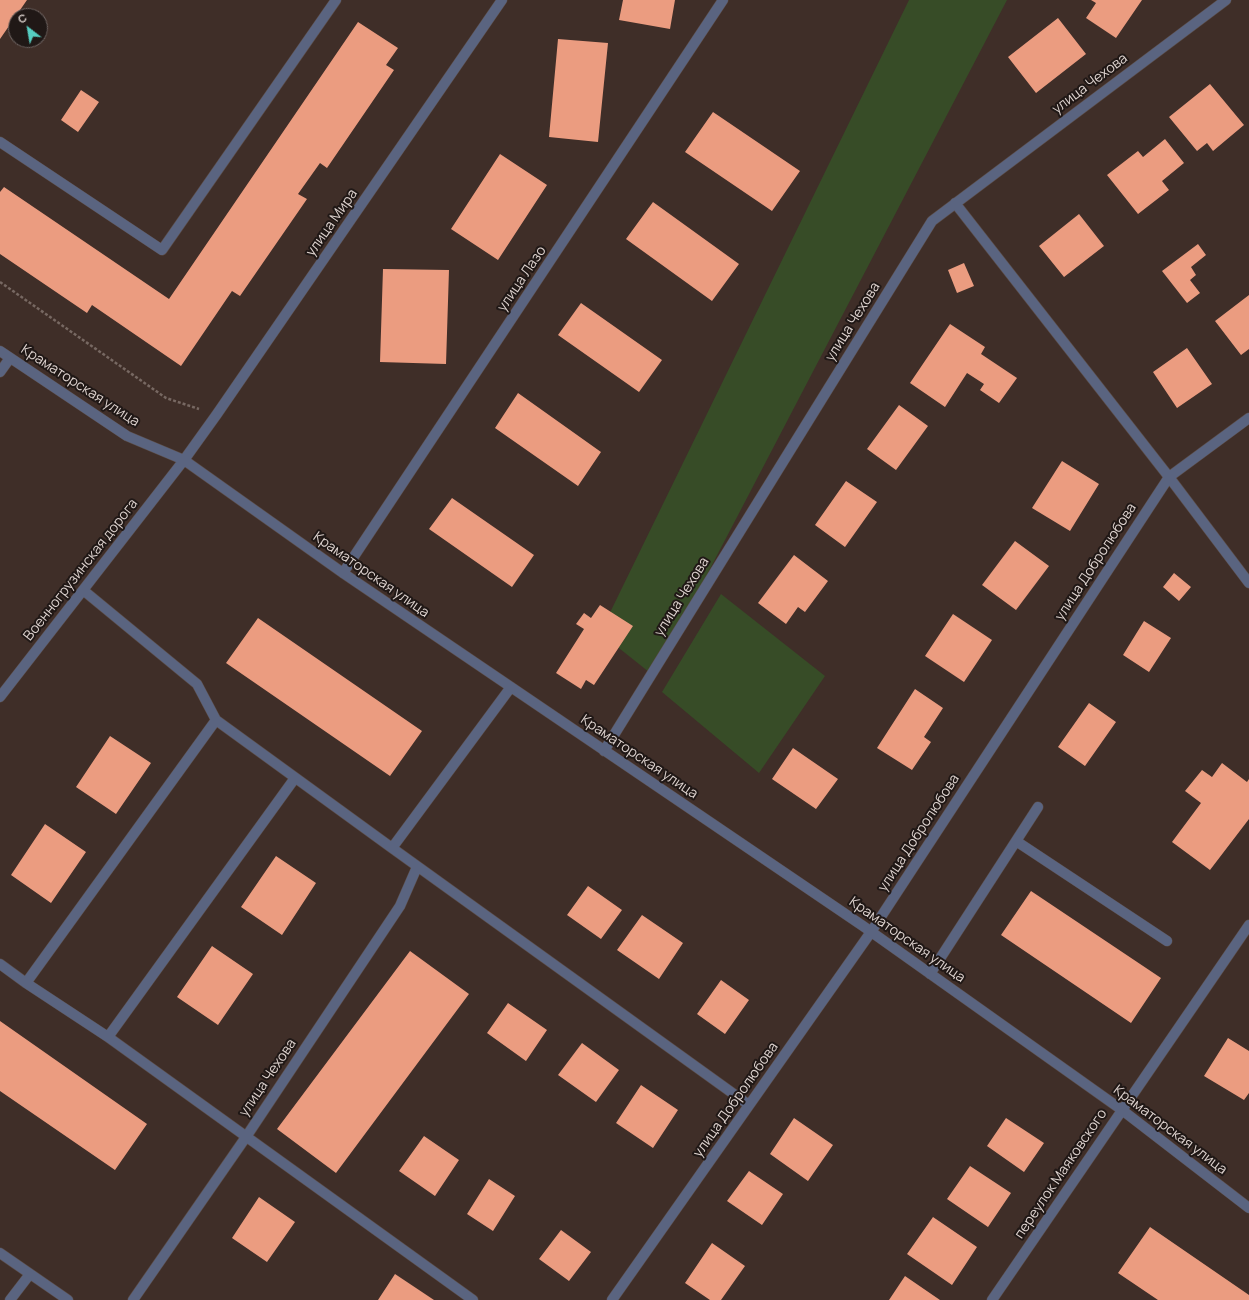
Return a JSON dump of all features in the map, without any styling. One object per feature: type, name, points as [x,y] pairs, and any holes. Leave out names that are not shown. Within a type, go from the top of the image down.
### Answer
[{"type":"street","points":[[0,142],[162,250],[336,0]]},
{"type":"street","name":"улица Мира","points":[[184,460],[502,0]]},
{"type":"street","name":"улица Лазо","points":[[343,573],[723,0]]},
{"type":"street","name":"улица Чехова","points":[[604,750],[932,221],[1226,0]]},
{"type":"street","points":[[955,203],[1169,477],[1249,584]]},
{"type":"street","name":"Краматорская улица","points":[[0,351],[127,436],[184,460],[343,573],[871,932],[1122,1110],[1249,1208]]},
{"type":"street","points":[[0,372],[10,358]]},
{"type":"street","name":"улица Добролюбова","points":[[612,1300],[871,932],[1169,477],[1249,418]]},
{"type":"street","name":"Военногрузинская дорога","points":[[0,697],[184,460]]},
{"type":"street","points":[[83,590],[197,684],[216,720],[417,867],[749,1105]]},
{"type":"street","points":[[392,848],[511,687]]},
{"type":"street","points":[[26,983],[216,720]]},
{"type":"street","points":[[108,1037],[295,778]]},
{"type":"street","points":[[930,974],[1038,807]]},
{"type":"street","points":[[1016,841],[1167,941]]},
{"type":"street","name":"улица Чехова","points":[[133,1300],[246,1136],[400,906],[417,867]]},
{"type":"street","name":"переулок Маяковского","points":[[992,1300],[1249,925]]},
{"type":"street","points":[[0,964],[108,1037],[472,1300]]},
{"type":"street","points":[[0,1254],[68,1300]]},
{"type":"street","points":[[10,1300],[30,1274]]},
{"type":"path","points":[[0,282],[166,398],[217,414]]},
{"type":"green space","points":[[909,0],[1007,0],[654,676],[600,633]]},
{"type":"green space","points":[[721,594],[825,676],[759,773],[662,692]]},
{"type":"building","points":[[0,0],[27,0],[21,8],[8,8],[8,27],[0,39]]},
{"type":"building","points":[[623,0],[675,0],[670,29],[619,20]]},
{"type":"building","points":[[1091,0],[1142,0],[1116,38],[1086,18],[1096,3]]},
{"type":"building","points":[[1058,18],[1086,54],[1036,93],[1008,57]]},
{"type":"building","points":[[358,22],[398,48],[386,65],[394,70],[327,168],[320,163],[298,194],[307,199],[240,296],[232,291],[181,366],[92,305],[87,313],[0,254],[0,192],[4,187],[169,299]]},
{"type":"building","points":[[558,39],[608,43],[598,142],[549,137]]},
{"type":"building","points":[[1210,84],[1244,125],[1213,151],[1207,143],[1197,151],[1169,117]]},
{"type":"building","points":[[81,90],[99,102],[78,132],[61,120]]},
{"type":"building","points":[[713,112],[800,171],[772,211],[685,152]]},
{"type":"building","points":[[1165,139],[1184,163],[1162,181],[1169,190],[1138,214],[1107,175],[1138,151],[1143,157]]},
{"type":"building","points":[[500,154],[547,185],[498,260],[451,229]]},
{"type":"building","points":[[653,202],[739,264],[712,301],[626,239]]},
{"type":"building","points":[[1079,214],[1104,246],[1064,277],[1039,246]]},
{"type":"building","points":[[1198,244],[1206,255],[1191,267],[1196,275],[1190,280],[1200,293],[1187,303],[1162,271]]},
{"type":"building","points":[[964,263],[974,286],[957,293],[948,270]]},
{"type":"building","points":[[383,269],[449,270],[446,364],[380,362]]},
{"type":"building","points":[[1249,295],[1249,349],[1241,355],[1215,321]]},
{"type":"building","points":[[581,303],[662,360],[639,392],[558,335]]},
{"type":"building","points":[[950,324],[985,347],[981,354],[1017,378],[999,403],[980,390],[984,384],[967,373],[945,407],[910,383]]},
{"type":"building","points":[[1187,348],[1212,384],[1177,408],[1153,372]]},
{"type":"building","points":[[518,393],[601,452],[578,486],[495,428]]},
{"type":"building","points":[[899,405],[928,426],[896,470],[867,449]]},
{"type":"building","points":[[1062,461],[1099,484],[1070,531],[1032,508]]},
{"type":"building","points":[[846,481],[877,502],[845,547],[815,525]]},
{"type":"building","points":[[452,498],[534,555],[512,587],[429,529]]},
{"type":"building","points":[[1015,541],[1049,566],[1016,610],[982,585]]},
{"type":"building","points":[[794,555],[828,581],[805,612],[798,607],[786,624],[758,603]]},
{"type":"building","points":[[1174,573],[1191,587],[1179,601],[1163,587]]},
{"type":"building","points":[[600,605],[633,626],[594,685],[586,680],[581,689],[556,673],[584,629],[576,624],[584,613],[591,618]]},
{"type":"building","points":[[953,614],[992,640],[964,682],[925,656]]},
{"type":"building","points":[[258,618],[422,731],[390,776],[226,663]]},
{"type":"building","points":[[1144,621],[1171,638],[1149,672],[1123,655]]},
{"type":"building","points":[[915,689],[943,708],[924,737],[931,742],[912,770],[877,748]]},
{"type":"building","points":[[1089,703],[1116,722],[1085,766],[1058,747]]},
{"type":"building","points":[[110,736],[151,763],[116,814],[76,787]]},
{"type":"building","points":[[793,748],[838,779],[816,809],[772,779]]},
{"type":"building","points":[[1222,763],[1247,782],[1249,779],[1249,819],[1210,870],[1172,842],[1201,803],[1185,791],[1202,770],[1212,777]]},
{"type":"building","points":[[45,824],[86,852],[51,903],[11,875]]},
{"type":"building","points":[[276,856],[316,883],[282,935],[241,907]]},
{"type":"building","points":[[588,886],[622,910],[601,939],[567,915]]},
{"type":"building","points":[[1031,891],[1161,978],[1131,1023],[1001,935]]},
{"type":"building","points":[[642,915],[683,943],[659,979],[617,950]]},
{"type":"building","points":[[212,946],[253,974],[218,1025],[177,997]]},
{"type":"building","points":[[410,951],[469,994],[336,1173],[277,1129]]},
{"type":"building","points":[[721,980],[749,1000],[725,1034],[697,1014]]},
{"type":"building","points":[[508,1003],[547,1030],[526,1061],[487,1033]]},
{"type":"building","points":[[0,1021],[147,1124],[115,1170],[0,1091]]},
{"type":"building","points":[[1228,1038],[1249,1051],[1249,1093],[1244,1100],[1204,1076]]},
{"type":"building","points":[[582,1043],[619,1070],[596,1102],[558,1075]]},
{"type":"building","points":[[641,1085],[678,1110],[653,1148],[616,1123]]},
{"type":"building","points":[[794,1118],[833,1145],[808,1181],[770,1154]]},
{"type":"building","points":[[1006,1118],[1044,1143],[1024,1172],[987,1146]]},
{"type":"building","points":[[424,1136],[459,1160],[435,1196],[399,1171]]},
{"type":"building","points":[[970,1166],[1011,1193],[988,1227],[947,1199]]},
{"type":"building","points":[[749,1171],[783,1194],[762,1225],[727,1201]]},
{"type":"building","points":[[489,1179],[515,1196],[493,1231],[467,1214]]},
{"type":"building","points":[[259,1197],[295,1222],[267,1262],[232,1238]]},
{"type":"building","points":[[933,1217],[977,1247],[952,1285],[907,1254]]},
{"type":"building","points":[[1150,1227],[1249,1295],[1249,1300],[1158,1300],[1118,1273]]},
{"type":"building","points":[[561,1230],[591,1252],[569,1281],[539,1259]]},
{"type":"building","points":[[712,1243],[745,1266],[721,1300],[710,1300],[685,1283]]},
{"type":"building","points":[[395,1274],[434,1300],[378,1300]]},
{"type":"building","points":[[905,1276],[940,1300],[889,1300]]}]
